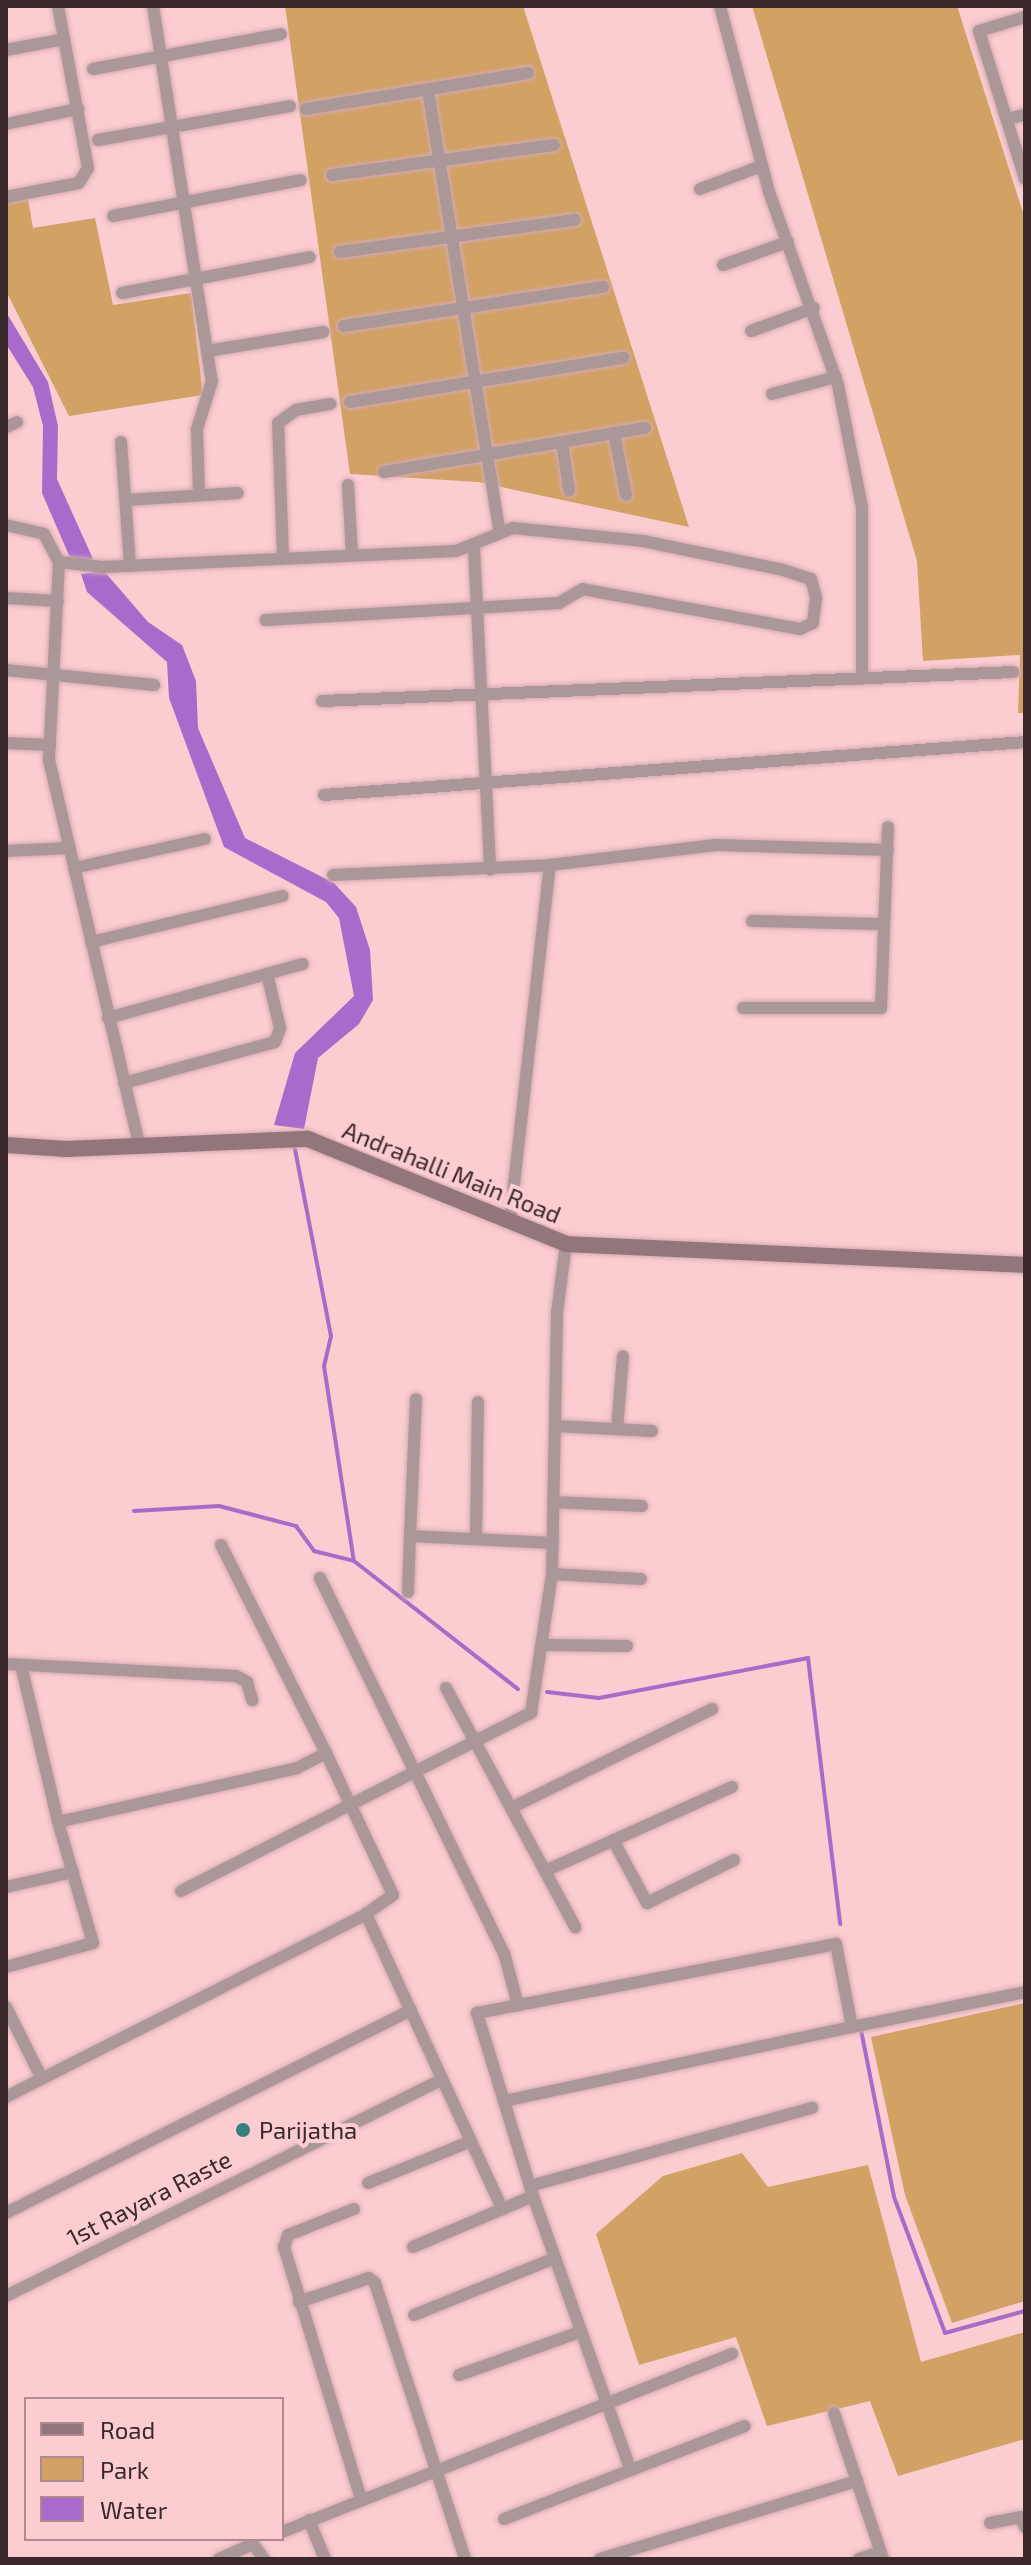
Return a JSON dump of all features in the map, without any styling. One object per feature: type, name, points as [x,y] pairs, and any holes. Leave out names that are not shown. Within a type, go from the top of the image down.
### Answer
[{"type":"main road","name":"Andrahalli Main Road","points":[[6,1145],[140,1147],[277,1137],[308,1139],[566,1244],[1025,1265]]},
{"type":"street","points":[[6,197],[79,183],[88,168],[58,6]]},
{"type":"street","points":[[153,6],[211,393],[195,451],[199,493]]},
{"type":"street","points":[[720,6],[762,166],[836,377],[862,507],[862,679]]},
{"type":"street","points":[[1025,17],[979,31],[1025,179]]},
{"type":"street","points":[[93,69],[281,34]]},
{"type":"street","points":[[6,50],[64,39]]},
{"type":"street","points":[[306,109],[528,73]]},
{"type":"street","points":[[428,90],[499,529]]},
{"type":"street","points":[[98,140],[290,106]]},
{"type":"street","points":[[6,124],[78,109]]},
{"type":"street","points":[[1007,119],[1025,115]]},
{"type":"street","points":[[332,175],[554,145]]},
{"type":"street","points":[[700,189],[762,166]]},
{"type":"street","points":[[113,216],[301,180]]},
{"type":"street","points":[[340,252],[575,220]]},
{"type":"street","points":[[723,265],[788,242]]},
{"type":"street","points":[[122,293],[310,257]]},
{"type":"street","points":[[344,326],[603,287]]},
{"type":"street","points":[[751,331],[814,308]]},
{"type":"street","points":[[207,351],[323,332]]},
{"type":"street","points":[[350,402],[623,358]]},
{"type":"street","points":[[772,394],[836,377]]},
{"type":"street","points":[[283,557],[278,423],[296,410],[330,404]]},
{"type":"street","points":[[384,472],[645,428]]},
{"type":"street","points":[[614,433],[626,495]]},
{"type":"street","points":[[121,442],[130,565]]},
{"type":"street","points":[[562,442],[569,490]]},
{"type":"street","points":[[348,485],[352,554]]},
{"type":"street","points":[[127,500],[199,493],[238,493]]},
{"type":"street","points":[[6,525],[44,534],[65,564],[58,601],[50,745],[69,848],[140,1147]]},
{"type":"street","points":[[65,564],[103,567],[474,549],[499,529],[643,541],[783,570],[815,585],[813,623],[780,628],[583,589],[559,603],[265,620]]},
{"type":"street","points":[[474,549],[473,610],[490,870]]},
{"type":"street","points":[[6,598],[58,601]]},
{"type":"street","points":[[6,670],[154,685]]},
{"type":"street","points":[[322,701],[1013,672]]},
{"type":"street","points":[[324,795],[1025,742]]},
{"type":"street","points":[[6,743],[50,745]]},
{"type":"street","points":[[743,1008],[881,1008],[888,827]]},
{"type":"street","points":[[74,868],[205,839]]},
{"type":"street","points":[[333,875],[490,870],[716,845],[888,850]]},
{"type":"street","points":[[6,851],[69,848]]},
{"type":"street","points":[[510,1220],[550,865]]},
{"type":"street","points":[[91,942],[283,896]]},
{"type":"street","points":[[752,921],[884,924]]},
{"type":"street","points":[[108,1018],[303,964]]},
{"type":"street","points":[[124,1083],[275,1042],[280,1028],[267,974]]},
{"type":"street","points":[[181,1891],[477,1744],[531,1713],[547,1645],[566,1244]]},
{"type":"street","points":[[617,1429],[623,1356]]},
{"type":"street","points":[[408,1592],[416,1399]]},
{"type":"street","points":[[476,1539],[478,1402]]},
{"type":"street","points":[[555,1426],[652,1431]]},
{"type":"street","points":[[553,1502],[642,1506]]},
{"type":"street","points":[[410,1536],[553,1543]]},
{"type":"street","points":[[6,2097],[366,1914],[393,1895],[326,1753],[221,1545]]},
{"type":"street","points":[[552,1574],[641,1579]]},
{"type":"street","points":[[320,1578],[413,1774],[504,1953],[518,2005]]},
{"type":"street","points":[[547,1645],[627,1646]]},
{"type":"street","points":[[6,1664],[236,1676],[247,1682],[252,1700]]},
{"type":"street","points":[[6,1967],[93,1943],[58,1822],[21,1665]]},
{"type":"street","points":[[446,1688],[513,1807],[575,1927]]},
{"type":"street","points":[[513,1807],[712,1709]]},
{"type":"street","points":[[58,1822],[297,1768],[326,1753]]},
{"type":"street","points":[[545,1871],[732,1787]]},
{"type":"street","points":[[613,1840],[647,1903],[734,1860]]},
{"type":"street","points":[[6,1887],[73,1872]]},
{"type":"street","points":[[366,1914],[502,2209]]},
{"type":"street","points":[[630,2469],[531,2191],[477,2013],[836,1944],[852,2027]]},
{"type":"street","points":[[504,2101],[1025,1992]]},
{"type":"street","points":[[6,2007],[42,2079]]},
{"type":"street","points":[[6,2213],[411,2010]]},
{"type":"street","name":"1st Rayara Raste","points":[[6,2296],[442,2080]]},
{"type":"street","points":[[413,2247],[502,2209],[531,2191],[812,2108]]},
{"type":"street","points":[[368,2183],[469,2142]]},
{"type":"street","points":[[354,2209],[288,2235],[284,2247],[361,2499]]},
{"type":"street","points":[[414,2315],[555,2258]]},
{"type":"street","points":[[299,2302],[369,2278],[375,2283],[465,2559]]},
{"type":"street","points":[[459,2375],[580,2332]]},
{"type":"street","points":[[284,2531],[435,2468],[732,2354]]},
{"type":"street","points":[[834,2413],[882,2556],[859,2559]]},
{"type":"street","points":[[504,2519],[745,2426]]},
{"type":"street","points":[[600,2559],[632,2554],[857,2481]]},
{"type":"street","points":[[990,2523],[1021,2517],[1025,2527]]},
{"type":"street","points":[[309,2520],[325,2559]]},
{"type":"street","points":[[219,2559],[261,2541]]},
{"type":"street","points":[[253,2544],[264,2559]]},
{"type":"green space","points":[[285,6],[523,6],[689,527],[478,482],[350,474]]},
{"type":"green space","points":[[752,6],[957,6],[1025,219],[1025,713],[1018,713],[1020,655],[923,661],[917,561]]},
{"type":"green space","points":[[28,199],[33,228],[95,218],[113,305],[191,293],[203,395],[69,416],[6,291],[6,202]]},
{"type":"green space","points":[[1025,2003],[1025,2301],[952,2323],[905,2195],[871,2037]]},
{"type":"green space","points":[[742,2153],[768,2187],[868,2165],[921,2362],[1025,2332],[1025,2439],[898,2476],[870,2401],[767,2426],[736,2337],[639,2365],[596,2234],[663,2176]]},
{"type":"water","points":[[6,312],[48,382],[58,426],[57,479],[93,559],[71,560],[42,493],[43,426],[33,387],[6,344]]},
{"type":"water","points":[[104,571],[148,622],[182,645],[196,681],[198,728],[245,838],[334,883],[356,907],[370,950],[373,1000],[359,1024],[318,1058],[304,1129],[274,1125],[295,1053],[354,996],[339,918],[326,902],[224,847],[169,698],[167,662],[87,592],[81,574]]},
{"type":"waterway","points":[[294,1144],[331,1336],[324,1366],[354,1561]]},
{"type":"waterway","points":[[134,1511],[219,1506],[296,1526],[314,1551],[354,1561],[518,1689]]},
{"type":"waterway","points":[[547,1692],[599,1698],[808,1658],[840,1924]]},
{"type":"waterway","points":[[861,2030],[894,2197],[945,2333],[1025,2311]]},
{"type":"place","name":"Parijatha","points":[[243,2130]]}]
